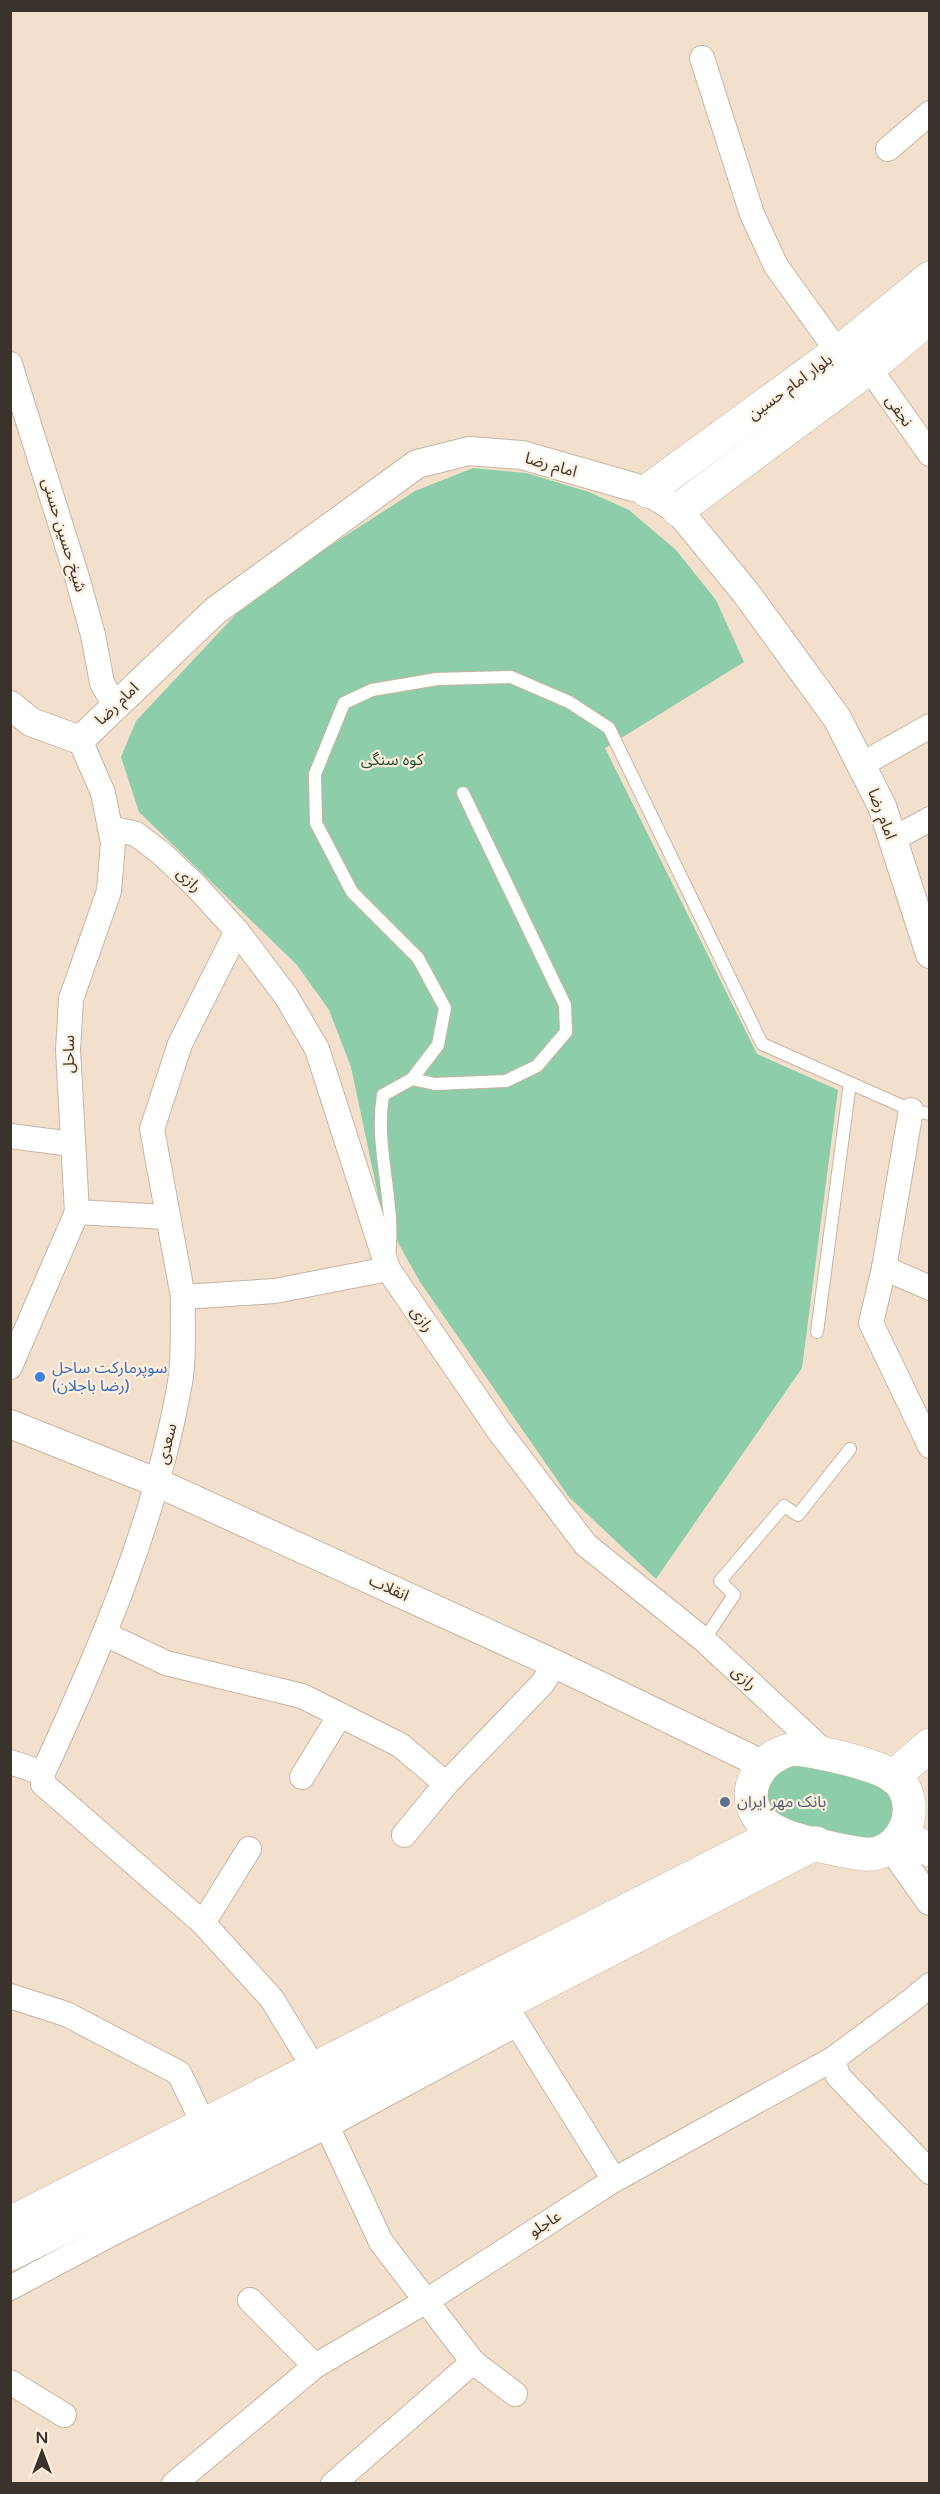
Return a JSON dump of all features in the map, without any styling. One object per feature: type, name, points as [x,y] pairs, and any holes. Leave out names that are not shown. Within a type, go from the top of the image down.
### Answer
[{"type":"main road","name":"بلوار امام حسین","points":[[678,510],[852,354],[930,278]]},
{"type":"main road","name":"بلوار امام حسین","points":[[647,491],[852,354],[930,317]]},
{"type":"main road","points":[[910,1782],[878,1768],[794,1749],[771,1757],[762,1764],[755,1776],[752,1788],[756,1812],[764,1822],[779,1833],[868,1854],[880,1852],[908,1844],[910,1782],[930,1745]]},
{"type":"main road","points":[[10,2254],[312,2094],[779,1833]]},
{"type":"main road","points":[[10,2223],[204,2125],[312,2094],[510,2014],[816,1843]]},
{"type":"street","name":"نجفی","points":[[702,58],[752,214],[776,266],[852,354],[930,454]]},
{"type":"street","points":[[888,149],[930,114]]},
{"type":"street","name":"شیخ حسین حسنی","points":[[10,364],[77,577],[93,635],[102,683],[115,706]]},
{"type":"street","name":"امام رضا","points":[[80,740],[215,611],[417,464],[469,451],[522,455],[647,491],[678,510],[746,592],[837,718],[882,806],[930,954]]},
{"type":"street","points":[[10,705],[31,722],[80,740]]},
{"type":"street","points":[[861,765],[930,726]]},
{"type":"street","name":"ساحل","points":[[10,1368],[77,1212],[68,1050],[71,999],[109,891],[113,843],[103,793],[80,740]]},
{"type":"street","points":[[893,839],[930,819]]},
{"type":"street","name":"رازی","points":[[110,828],[136,834],[161,853],[196,886],[237,931],[286,996],[318,1049],[388,1269],[499,1431],[586,1545],[704,1640],[829,1756]]},
{"type":"street","name":"سعدی","points":[[43,1773],[105,1634],[158,1483],[180,1385],[183,1297],[166,1217],[152,1129],[180,1044],[237,931]]},
{"type":"street","points":[[920,1112],[871,1323],[930,1446]]},
{"type":"street","points":[[10,1136],[72,1144]]},
{"type":"street","points":[[77,1212],[166,1217]]},
{"type":"street","points":[[884,1268],[930,1288]]},
{"type":"street","points":[[183,1297],[275,1291],[388,1269]]},
{"type":"street","name":"انقلاب","points":[[10,1424],[158,1483],[555,1664],[762,1764]]},
{"type":"street","points":[[105,1634],[166,1663],[302,1696],[400,1745],[446,1784]]},
{"type":"street","points":[[404,1835],[446,1784],[542,1684],[555,1664]]},
{"type":"street","points":[[302,1777],[340,1715]]},
{"type":"street","points":[[10,1762],[43,1773],[43,1784],[203,1923],[272,1999],[312,2094],[381,2242],[428,2300],[473,2362],[515,2394]]},
{"type":"street","points":[[908,1844],[930,1901]]},
{"type":"street","points":[[203,1923],[249,1849]]},
{"type":"street","name":"عاجلو","points":[[174,2484],[315,2366],[428,2300],[614,2180],[833,2059],[930,1985]]},
{"type":"street","points":[[10,1996],[66,2014],[179,2073],[204,2125]]},
{"type":"street","points":[[510,2014],[614,2180]]},
{"type":"street","points":[[833,2059],[838,2076],[930,2172]]},
{"type":"street","points":[[10,2288],[113,2233],[312,2094]]},
{"type":"street","points":[[250,2300],[315,2366]]},
{"type":"street","points":[[333,2484],[473,2362]]},
{"type":"street","points":[[10,2382],[64,2415]]},
{"type":"lane","points":[[388,1269],[392,1234],[379,1119],[383,1095],[412,1079],[438,1045],[444,1008],[418,958],[352,892],[316,823],[315,774],[344,703],[372,690],[437,679],[511,678],[569,702],[609,728],[762,1044],[920,1112]]},
{"type":"lane","points":[[412,1079],[435,1084],[506,1081],[537,1066],[566,1032],[565,1005],[463,793]]},
{"type":"lane","points":[[817,1332],[850,1083]]},
{"type":"lane","points":[[704,1640],[734,1595],[720,1581],[784,1506],[798,1515],[850,1449]]},
{"type":"green space","name":"کوه سنگی","points":[[473,468],[526,473],[589,492],[629,510],[676,550],[716,600],[744,662],[605,748],[757,1054],[838,1090],[802,1368],[656,1579],[569,1497],[420,1282],[382,1214],[351,1067],[329,1010],[297,965],[139,812],[121,757],[136,721],[255,594],[415,491]]},
{"type":"green space","points":[[795,1759],[891,1788],[897,1823],[867,1844],[771,1816],[765,1780]]},
{"type":"place","name":"سوپرمارکت ساحل (رضا باجلان)","points":[[40,1377]]},
{"type":"place","name":"بانک مهر ایران","points":[[725,1802]]}]
